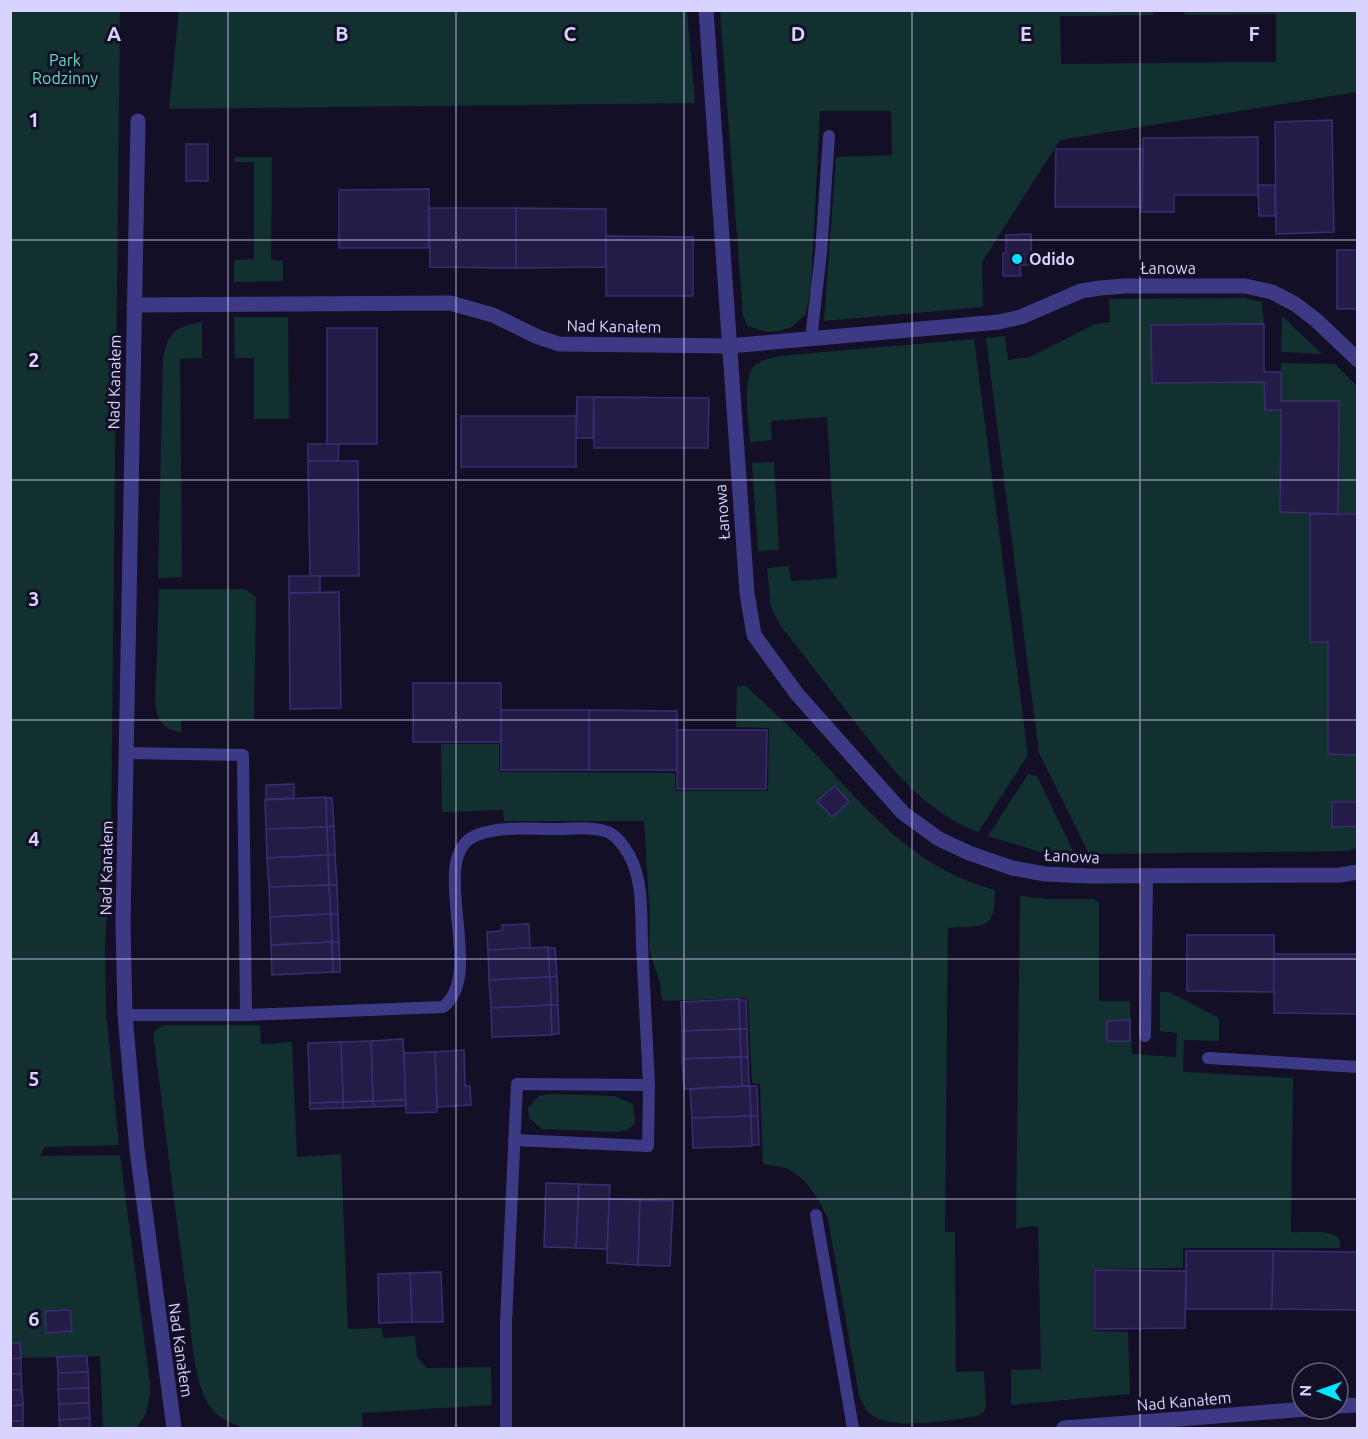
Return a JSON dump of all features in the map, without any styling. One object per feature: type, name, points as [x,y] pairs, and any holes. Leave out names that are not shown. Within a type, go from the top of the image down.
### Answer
[{"type":"street","points":[[706,10],[729,345]]},
{"type":"street","name":"Nad Kanałem","points":[[138,121],[123,923],[126,1016],[137,1150],[174,1428]]},
{"type":"street","name":"Łanowa","points":[[1358,360],[1316,320],[1295,304],[1272,292],[1245,286],[1100,288],[1081,291],[1021,317],[999,322],[729,345],[744,561],[754,635],[797,694],[903,813],[939,839],[969,853],[1012,868],[1045,874],[1090,876],[1340,875],[1358,872]]},
{"type":"street","name":"Nad Kanałem","points":[[134,305],[450,303],[494,315],[559,344],[729,345]]},
{"type":"street","name":"Nad Kanałem","points":[[1064,1428],[1140,1426],[1290,1411]]},
{"type":"lane","points":[[811,339],[829,136]]},
{"type":"lane","points":[[125,753],[243,754],[246,1015]]},
{"type":"lane","points":[[126,1016],[246,1015],[443,1007],[451,1001],[458,986],[460,958],[455,872],[458,854],[465,843],[474,836],[491,831],[513,829],[586,829],[608,832],[621,843],[633,863],[640,896],[649,1086],[648,1146],[514,1140]]},
{"type":"lane","points":[[1145,1036],[1147,876]]},
{"type":"lane","points":[[1208,1058],[1358,1067]]},
{"type":"lane","points":[[506,1428],[506,1322],[517,1084],[649,1086]]},
{"type":"lane","points":[[816,1215],[853,1428]]},
{"type":"green space","name":"Park Rodzinny","points":[[10,11],[120,11],[111,832],[105,948],[106,1012],[119,1145],[45,1147],[40,1156],[120,1155],[150,1384],[148,1408],[136,1428],[103,1428],[100,1356],[21,1358],[11,1343]]},
{"type":"green space","points":[[179,11],[687,11],[695,103],[169,109]]},
{"type":"green space","points":[[720,11],[1153,11],[1153,15],[1060,16],[1061,64],[1276,62],[1276,14],[1185,15],[1184,11],[1357,11],[1357,92],[1060,140],[982,262],[983,307],[824,321],[836,157],[892,155],[891,111],[820,111],[811,285],[806,314],[792,327],[766,332],[747,326],[743,315]]},
{"type":"green space","points":[[235,157],[272,157],[271,260],[283,261],[283,281],[234,282],[234,260],[254,259],[254,162],[234,162]]},
{"type":"green space","points":[[1245,298],[1262,302],[1264,324],[1151,325],[1152,383],[1264,382],[1265,410],[1281,410],[1280,512],[1310,514],[1310,642],[1328,642],[1328,754],[1357,755],[1357,848],[1348,851],[1089,854],[1039,753],[986,338],[1005,336],[1008,360],[1030,357],[1095,324],[1110,322],[1109,299]]},
{"type":"green space","points":[[1282,316],[1322,354],[1281,352]]},
{"type":"green space","points":[[234,317],[288,317],[289,419],[254,419],[254,358],[235,358]]},
{"type":"green space","points":[[202,322],[202,358],[180,359],[182,577],[158,578],[163,358],[171,336],[179,328]]},
{"type":"green space","points":[[974,339],[1028,755],[978,832],[939,811],[905,782],[875,748],[780,625],[771,607],[767,568],[789,566],[791,581],[837,578],[827,417],[771,421],[772,440],[750,442],[747,403],[748,383],[753,367],[761,361],[778,356]]},
{"type":"green space","points":[[1281,363],[1335,364],[1357,386],[1357,514],[1338,514],[1339,401],[1281,401]]},
{"type":"green space","points":[[774,462],[779,550],[758,551],[752,463]]},
{"type":"green space","points":[[159,589],[245,589],[256,597],[254,720],[181,720],[181,732],[163,724],[155,705]]},
{"type":"green space","points":[[737,686],[746,686],[799,737],[869,811],[913,850],[937,866],[965,880],[995,890],[993,914],[985,924],[948,928],[945,1232],[955,1232],[956,1372],[984,1371],[986,1408],[982,1414],[973,1417],[923,1423],[897,1423],[875,1417],[863,1405],[859,1395],[828,1219],[817,1197],[801,1178],[788,1169],[763,1164],[760,1084],[752,1083],[748,998],[662,1001],[660,983],[649,949],[650,917],[644,821],[504,821],[503,810],[442,812],[441,744],[499,744],[499,772],[675,773],[675,791],[768,791],[769,728],[736,727]]},
{"type":"green space","points":[[1028,774],[1037,776],[1074,853],[1040,852],[988,836]]},
{"type":"green space","points":[[1020,896],[1046,899],[1094,899],[1099,903],[1099,1001],[1130,1001],[1132,1054],[1176,1057],[1177,1033],[1160,1031],[1160,992],[1169,992],[1219,1018],[1219,1041],[1184,1040],[1183,1072],[1293,1078],[1291,1232],[1331,1234],[1340,1241],[1340,1248],[1183,1248],[1183,1268],[1094,1269],[1094,1331],[1128,1332],[1130,1394],[1011,1405],[1011,1370],[1041,1369],[1038,1226],[1016,1228]]},
{"type":"green space","points":[[163,1025],[260,1025],[261,1044],[292,1042],[297,1157],[341,1154],[348,1329],[382,1328],[383,1338],[415,1336],[417,1357],[427,1368],[491,1367],[492,1405],[362,1413],[363,1428],[240,1428],[223,1419],[211,1408],[205,1398],[197,1373],[169,1161],[153,1032]]},
{"type":"green space","points":[[549,1094],[615,1096],[633,1104],[635,1123],[628,1130],[617,1132],[542,1129],[529,1118],[528,1108],[539,1096]]},
{"type":"building","points":[[1332,120],[1334,232],[1276,234],[1275,122]]},
{"type":"building","points":[[1258,137],[1258,195],[1174,195],[1174,212],[1141,212],[1143,138]]},
{"type":"building","points":[[186,144],[208,144],[208,181],[186,181]]},
{"type":"building","points":[[1056,149],[1143,149],[1142,207],[1055,207]]},
{"type":"building","points":[[1258,185],[1275,185],[1275,216],[1259,216]]},
{"type":"building","points":[[429,189],[429,248],[339,248],[339,190]]},
{"type":"building","points":[[429,208],[516,208],[516,268],[430,267]]},
{"type":"building","points":[[516,208],[606,209],[606,267],[516,268]]},
{"type":"building","name":"Odido","points":[[1031,234],[1032,265],[1020,265],[1021,276],[1003,276],[1006,235]]},
{"type":"building","points":[[606,236],[693,237],[693,296],[606,296]]},
{"type":"building","points":[[1337,250],[1358,250],[1358,309],[1337,309]]},
{"type":"building","points":[[1264,324],[1264,372],[1281,372],[1281,401],[1339,401],[1338,514],[1280,512],[1281,410],[1265,410],[1264,382],[1152,383],[1151,325]]},
{"type":"building","points":[[327,328],[377,328],[377,444],[327,444]]},
{"type":"building","points":[[577,397],[594,397],[593,438],[576,438]]},
{"type":"building","points":[[594,397],[709,398],[708,448],[594,448]]},
{"type":"building","points":[[461,416],[576,416],[576,467],[461,467]]},
{"type":"building","points":[[308,444],[339,444],[338,461],[308,461]]},
{"type":"building","points":[[308,461],[358,461],[359,576],[310,576]]},
{"type":"building","points":[[1310,514],[1358,514],[1358,755],[1328,754],[1328,642],[1310,642]]},
{"type":"building","points":[[289,576],[320,576],[320,593],[289,593]]},
{"type":"building","points":[[339,592],[341,708],[290,709],[289,593]]},
{"type":"building","points":[[413,683],[501,683],[501,742],[413,742]]},
{"type":"building","points":[[501,710],[589,710],[589,770],[501,770]]},
{"type":"building","points":[[589,710],[677,711],[677,770],[589,770]]},
{"type":"building","points":[[677,730],[767,730],[766,789],[677,789]]},
{"type":"building","points":[[294,784],[294,798],[266,799],[266,785]]},
{"type":"building","points":[[835,786],[849,802],[832,817],[817,801]]},
{"type":"building","points":[[326,797],[327,827],[266,829],[265,800]]},
{"type":"building","points":[[326,798],[332,798],[334,826],[327,827]]},
{"type":"building","points":[[1332,802],[1358,802],[1358,826],[1332,827]]},
{"type":"building","points":[[334,826],[335,855],[328,855],[327,827]]},
{"type":"building","points":[[327,827],[328,855],[267,858],[266,829]]},
{"type":"building","points":[[328,855],[329,885],[269,887],[267,858]]},
{"type":"building","points":[[328,855],[335,855],[337,885],[329,885]]},
{"type":"building","points":[[329,885],[331,914],[270,917],[269,887]]},
{"type":"building","points":[[329,885],[337,885],[338,914],[331,914]]},
{"type":"building","points":[[331,914],[332,942],[271,945],[270,917]]},
{"type":"building","points":[[331,914],[338,914],[339,942],[332,942]]},
{"type":"building","points":[[529,924],[530,948],[488,950],[487,932],[502,931],[502,925]]},
{"type":"building","points":[[1187,935],[1274,935],[1275,992],[1187,991]]},
{"type":"building","points":[[332,942],[333,972],[272,975],[271,945]]},
{"type":"building","points":[[332,942],[339,942],[340,972],[333,972]]},
{"type":"building","points":[[548,947],[550,977],[489,980],[488,950]]},
{"type":"building","points":[[548,948],[555,948],[557,976],[550,977]]},
{"type":"building","points":[[1274,954],[1358,954],[1358,1014],[1274,1013]]},
{"type":"building","points":[[557,976],[558,1005],[551,1005],[550,977]]},
{"type":"building","points":[[550,977],[551,1005],[491,1008],[489,980]]},
{"type":"building","points":[[739,999],[740,1029],[682,1031],[681,1002]]},
{"type":"building","points":[[739,1000],[746,1000],[747,1029],[740,1029]]},
{"type":"building","points":[[551,1005],[552,1035],[492,1037],[491,1008]]},
{"type":"building","points":[[551,1005],[558,1005],[559,1034],[552,1034]]},
{"type":"building","points":[[1130,1020],[1130,1041],[1107,1041],[1107,1021]]},
{"type":"building","points":[[740,1029],[741,1057],[682,1059],[682,1031]]},
{"type":"building","points":[[740,1029],[747,1029],[748,1057],[741,1057]]},
{"type":"building","points":[[403,1039],[406,1100],[373,1101],[371,1041]]},
{"type":"building","points":[[371,1041],[373,1101],[343,1102],[341,1042]]},
{"type":"building","points":[[341,1042],[343,1102],[310,1103],[308,1043]]},
{"type":"building","points":[[464,1050],[465,1086],[470,1086],[471,1105],[437,1107],[435,1052]]},
{"type":"building","points":[[435,1052],[437,1112],[406,1113],[404,1053]]},
{"type":"building","points":[[741,1057],[742,1086],[684,1089],[682,1059]]},
{"type":"building","points":[[741,1057],[748,1057],[749,1086],[742,1086]]},
{"type":"building","points":[[750,1086],[751,1116],[692,1118],[690,1089]]},
{"type":"building","points":[[750,1086],[757,1086],[758,1116],[751,1116]]},
{"type":"building","points":[[406,1100],[405,1106],[374,1107],[373,1101]]},
{"type":"building","points":[[373,1101],[374,1107],[343,1108],[343,1102]]},
{"type":"building","points":[[343,1102],[343,1108],[310,1109],[310,1103]]},
{"type":"building","points":[[751,1116],[752,1146],[693,1148],[692,1118]]},
{"type":"building","points":[[751,1116],[758,1116],[759,1145],[752,1145]]},
{"type":"building","points":[[546,1183],[579,1184],[576,1248],[544,1247]]},
{"type":"building","points":[[579,1184],[610,1185],[607,1249],[576,1248]]},
{"type":"building","points":[[609,1199],[640,1200],[638,1265],[607,1263]]},
{"type":"building","points":[[640,1200],[673,1201],[670,1266],[638,1265]]},
{"type":"building","points":[[1186,1251],[1273,1251],[1272,1309],[1186,1309]]},
{"type":"building","points":[[1273,1251],[1358,1252],[1358,1310],[1272,1309]]},
{"type":"building","points":[[1095,1270],[1186,1271],[1185,1328],[1095,1329]]},
{"type":"building","points":[[441,1272],[443,1322],[412,1322],[410,1273]]},
{"type":"building","points":[[410,1273],[412,1322],[379,1323],[378,1274]]},
{"type":"building","points":[[70,1310],[72,1331],[46,1333],[45,1311]]},
{"type":"building","points":[[10,1343],[20,1343],[21,1358],[10,1359]]},
{"type":"building","points":[[87,1356],[88,1372],[58,1373],[57,1357]]},
{"type":"building","points":[[21,1358],[21,1374],[10,1374],[10,1359]]},
{"type":"building","points":[[88,1372],[89,1388],[58,1389],[58,1373]]},
{"type":"building","points":[[10,1374],[21,1374],[22,1390],[10,1390]]},
{"type":"building","points":[[89,1388],[89,1403],[59,1404],[58,1389]]},
{"type":"building","points":[[10,1390],[22,1390],[23,1405],[10,1406]]},
{"type":"building","points":[[89,1403],[90,1418],[59,1420],[59,1404]]},
{"type":"building","points":[[23,1405],[23,1421],[10,1421],[10,1406]]},
{"type":"building","points":[[90,1418],[90,1428],[60,1428],[59,1420]]},
{"type":"building","points":[[10,1421],[23,1421],[23,1428],[10,1428]]},
{"type":"place","name":"Odido","points":[[1017,259]]}]
